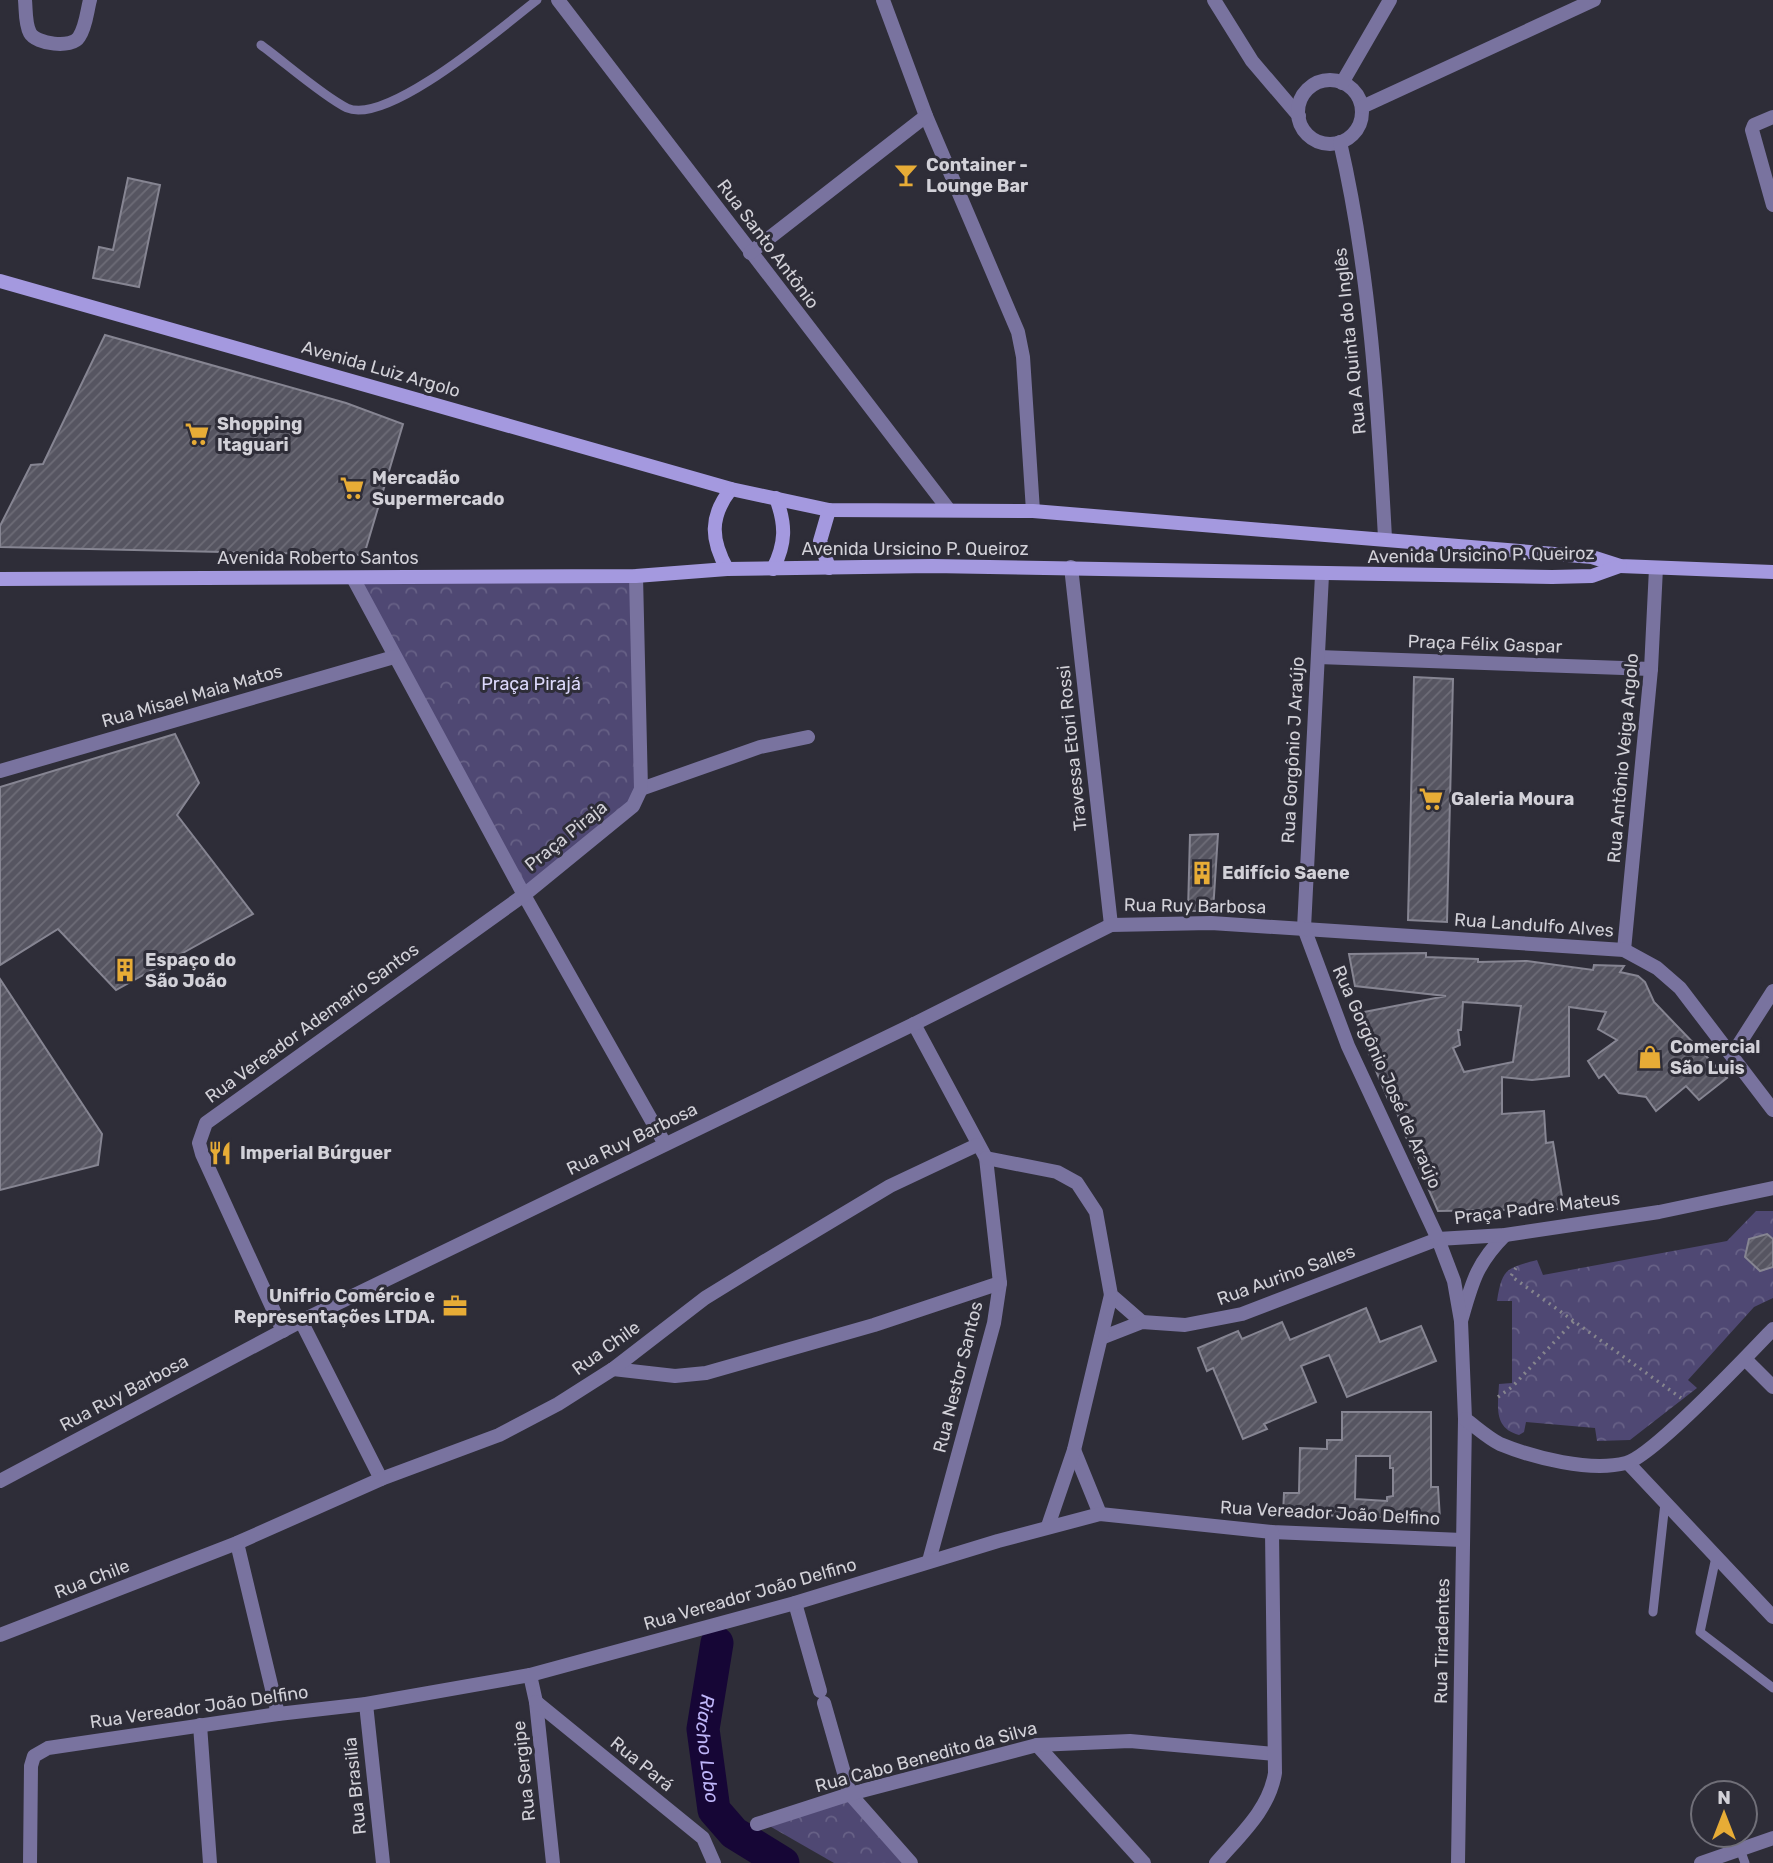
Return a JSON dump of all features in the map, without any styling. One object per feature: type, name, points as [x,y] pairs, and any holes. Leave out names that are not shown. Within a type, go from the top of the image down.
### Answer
[{"type":"main road","name":"Avenida Luiz Argolo","points":[[0,281],[752,493]]},
{"type":"main road","points":[[727,569],[717,552],[713,534],[720,504],[731,489]]},
{"type":"main road","name":"Avenida Ursicino P. Queiroz","points":[[752,493],[830,510],[1033,511],[1592,557],[1620,566]]},
{"type":"main road","points":[[773,569],[782,550],[785,534],[776,498]]},
{"type":"main road","points":[[829,568],[820,541],[830,510]]},
{"type":"main road","name":"Avenida Ursicino P. Queiroz","points":[[636,576],[727,569],[1071,567],[1322,575],[1552,577],[1592,576],[1620,566]]},
{"type":"main road","points":[[1620,566],[1773,572]]},
{"type":"main road","name":"Avenida Roberto Santos","points":[[0,579],[636,576]]},
{"type":"street","points":[[25,0],[30,34],[35,39],[66,45],[78,40],[82,33],[90,0]]},
{"type":"street","name":"Rua Santo Antônio","points":[[558,0],[948,510]]},
{"type":"street","points":[[883,0],[926,116],[1018,331],[1023,357],[1033,511]]},
{"type":"street","points":[[1214,0],[1252,61],[1299,116],[1309,136],[1329,144],[1340,142],[1357,129],[1362,107],[1352,88],[1332,80],[1311,87],[1299,105],[1299,116]]},
{"type":"street","points":[[1342,83],[1390,0]]},
{"type":"street","points":[[1362,107],[1594,0]]},
{"type":"street","points":[[750,253],[926,116]]},
{"type":"street","points":[[1773,117],[1754,125],[1752,130],[1773,205]]},
{"type":"street","name":"Rua A Quinta do Inglês","points":[[1340,142],[1353,195],[1364,273],[1377,397],[1385,538]]},
{"type":"street","name":"Travessa Etori Rossi","points":[[1071,567],[1111,925]]},
{"type":"street","name":"Rua Antônio Veiga Argolo","points":[[1624,950],[1651,668],[1656,568]]},
{"type":"street","name":"Rua Gorgônio J Araújo","points":[[1304,928],[1322,575]]},
{"type":"street","points":[[636,576],[641,789],[760,747],[808,737]]},
{"type":"street","name":"Praça Piraja","points":[[353,578],[524,895],[633,806],[641,789]]},
{"type":"street","name":"Rua Misael Maia Matos","points":[[0,771],[394,657]]},
{"type":"street","name":"Praça Félix Gaspar","points":[[1318,657],[1651,668]]},
{"type":"street","points":[[524,895],[665,1144]]},
{"type":"street","name":"Rua Vereador Ademario Santos","points":[[283,1331],[202,1154],[200,1143],[206,1123],[524,895]]},
{"type":"street","name":"Rua Ruy Barbosa","points":[[2,1482],[301,1321],[914,1024],[1111,925],[1211,923],[1304,928]]},
{"type":"street","name":"Rua Landulfo Alves","points":[[1304,928],[1624,950],[1657,968],[1679,988],[1773,1110]]},
{"type":"street","name":"Rua Gorgônio José de Araújo","points":[[1304,928],[1348,1046],[1438,1239]]},
{"type":"street","points":[[1732,1055],[1773,992]]},
{"type":"street","points":[[914,1024],[977,1145],[986,1157],[1058,1171],[1077,1183],[1096,1212],[1111,1295],[1074,1450],[1048,1526]]},
{"type":"street","name":"Rua Chile","points":[[0,1635],[237,1544],[381,1479],[499,1435],[558,1404],[613,1369],[705,1298],[765,1261],[890,1186],[977,1145]]},
{"type":"street","name":"Rua Nestor Santos","points":[[929,1562],[994,1323],[1000,1283],[986,1157]]},
{"type":"street","name":"Praça Padre Mateus","points":[[1465,1419],[1461,1321],[1454,1281],[1438,1239],[1505,1235],[1659,1212],[1773,1188]]},
{"type":"street","points":[[1461,1321],[1479,1266],[1505,1235]]},
{"type":"street","name":"Rua Aurino Salles","points":[[1101,1338],[1142,1322],[1185,1325],[1242,1314],[1438,1239]]},
{"type":"street","points":[[613,1369],[675,1376],[706,1373],[874,1325],[1000,1283]]},
{"type":"street","points":[[1111,1295],[1142,1322]]},
{"type":"street","points":[[301,1321],[381,1479]]},
{"type":"street","points":[[1465,1419],[1497,1443],[1533,1455],[1579,1465],[1628,1463],[1657,1442],[1773,1329]]},
{"type":"street","points":[[1745,1359],[1773,1387]]},
{"type":"street","name":"Rua Tiradentes","points":[[1458,1863],[1465,1419]]},
{"type":"street","points":[[1074,1450],[1100,1514]]},
{"type":"street","points":[[1628,1463],[1773,1617]]},
{"type":"street","name":"Rua Vereador João Delfino","points":[[30,1863],[31,1766],[34,1756],[48,1748],[278,1714],[366,1704],[530,1675],[795,1604],[1048,1526],[1100,1514],[1272,1532],[1462,1540]]},
{"type":"street","points":[[1216,1863],[1264,1807],[1273,1788],[1272,1532]]},
{"type":"street","points":[[237,1544],[278,1714]]},
{"type":"street","points":[[795,1604],[850,1794],[912,1863]]},
{"type":"street","name":"Rua Sergipe","points":[[530,1675],[536,1702],[553,1863]]},
{"type":"street","name":"Rua Pará","points":[[536,1702],[702,1838],[715,1863]]},
{"type":"street","name":"Rua Brasilía","points":[[366,1704],[383,1863]]},
{"type":"street","points":[[200,1726],[210,1863]]},
{"type":"street","name":"Rua Cabo Benedito da Silva","points":[[757,1824],[850,1794],[1037,1745],[1129,1741],[1274,1754]]},
{"type":"street","points":[[1037,1745],[1144,1863]]},
{"type":"street","points":[[1702,1863],[1742,1856],[1773,1838]]},
{"type":"lane","points":[[261,45],[348,109],[368,110],[387,106],[429,81],[537,0]]},
{"type":"lane","points":[[1653,1612],[1665,1503]]},
{"type":"lane","points":[[1717,1558],[1700,1632],[1773,1688]]},
{"type":"path","points":[[1516,1268],[1511,1276],[1683,1399],[1690,1394]]},
{"type":"path","points":[[1498,1396],[1512,1387],[1574,1321]]},
{"type":"green space","name":"Praça Pirajá","points":[[636,576],[641,789],[633,806],[524,895],[353,578]]},
{"type":"green space","points":[[1756,1211],[1773,1211],[1773,1298],[1754,1307],[1688,1380],[1697,1388],[1630,1440],[1597,1441],[1595,1428],[1526,1422],[1524,1432],[1519,1435],[1505,1427],[1498,1408],[1499,1384],[1512,1383],[1512,1301],[1497,1301],[1501,1282],[1507,1272],[1518,1265],[1537,1260],[1543,1275],[1727,1241]]},
{"type":"green space","points":[[852,1799],[907,1863],[834,1863],[766,1824]]},
{"type":"building","points":[[128,178],[160,185],[139,287],[93,278],[99,247],[113,250]]},
{"type":"building","name":"Shopping Itaguari","points":[[105,335],[346,403],[403,424],[364,555],[0,547],[0,526],[31,465],[43,464]]},
{"type":"building","name":"Galeria Moura","points":[[1414,677],[1453,679],[1447,922],[1408,920]]},
{"type":"building","name":"Espaço do São João","points":[[175,734],[199,783],[177,815],[253,914],[116,990],[58,929],[0,965],[0,787]]},
{"type":"building","name":"Edifício Saene","points":[[1218,834],[1213,911],[1188,911],[1190,835]]},
{"type":"building","points":[[1426,953],[1426,957],[1478,959],[1478,962],[1527,961],[1593,970],[1594,965],[1624,966],[1620,972],[1638,976],[1645,982],[1654,1002],[1727,1078],[1699,1100],[1686,1086],[1656,1111],[1646,1097],[1619,1093],[1604,1074],[1599,1078],[1588,1061],[1617,1040],[1598,1029],[1606,1012],[1569,1007],[1569,1076],[1532,1080],[1502,1077],[1502,1114],[1544,1111],[1546,1143],[1553,1142],[1564,1209],[1438,1211],[1392,1098],[1388,1099],[1357,1026],[1364,1023],[1359,1013],[1446,996],[1355,986],[1349,954]],"holes":[[[1463,1002],[1521,1006],[1513,1062],[1464,1072],[1453,1048],[1460,1045],[1458,1030],[1461,1030]]]},
{"type":"building","points":[[0,979],[102,1134],[98,1165],[0,1190]]},
{"type":"building","points":[[1767,1234],[1773,1239],[1773,1267],[1760,1271],[1745,1257],[1749,1239]]},
{"type":"building","points":[[1366,1308],[1380,1342],[1421,1326],[1436,1361],[1347,1397],[1329,1355],[1301,1366],[1316,1402],[1264,1424],[1267,1429],[1243,1439],[1213,1368],[1207,1371],[1198,1348],[1238,1331],[1242,1339],[1282,1322],[1290,1340]]},
{"type":"building","points":[[1342,1412],[1431,1412],[1431,1487],[1438,1487],[1440,1519],[1283,1514],[1284,1493],[1299,1493],[1300,1448],[1327,1449],[1327,1440],[1342,1440]],"holes":[[[1356,1456],[1390,1456],[1393,1496],[1387,1497],[1387,1501],[1355,1499]]]},
{"type":"waterway","name":"Riacho Lobo","points":[[717,1643],[703,1729],[714,1810],[734,1833],[783,1863]]},
{"type":"place","name":"Container - Lounge Bar","points":[[906,175]]},
{"type":"place","name":"Shopping Itaguari","points":[[197,434]]},
{"type":"place","name":"Mercadão Supermercado","points":[[352,488]]},
{"type":"place","name":"Galeria Moura","points":[[1431,799]]},
{"type":"place","name":"Edifício Saene","points":[[1202,873]]},
{"type":"place","name":"Espaço do São João","points":[[125,970]]},
{"type":"place","name":"Comercial São Luis","points":[[1650,1057]]},
{"type":"place","name":"Imperial Búrguer","points":[[220,1153]]},
{"type":"place","name":"Unifrio Comércio e Representações LTDA.","points":[[455,1306]]}]
